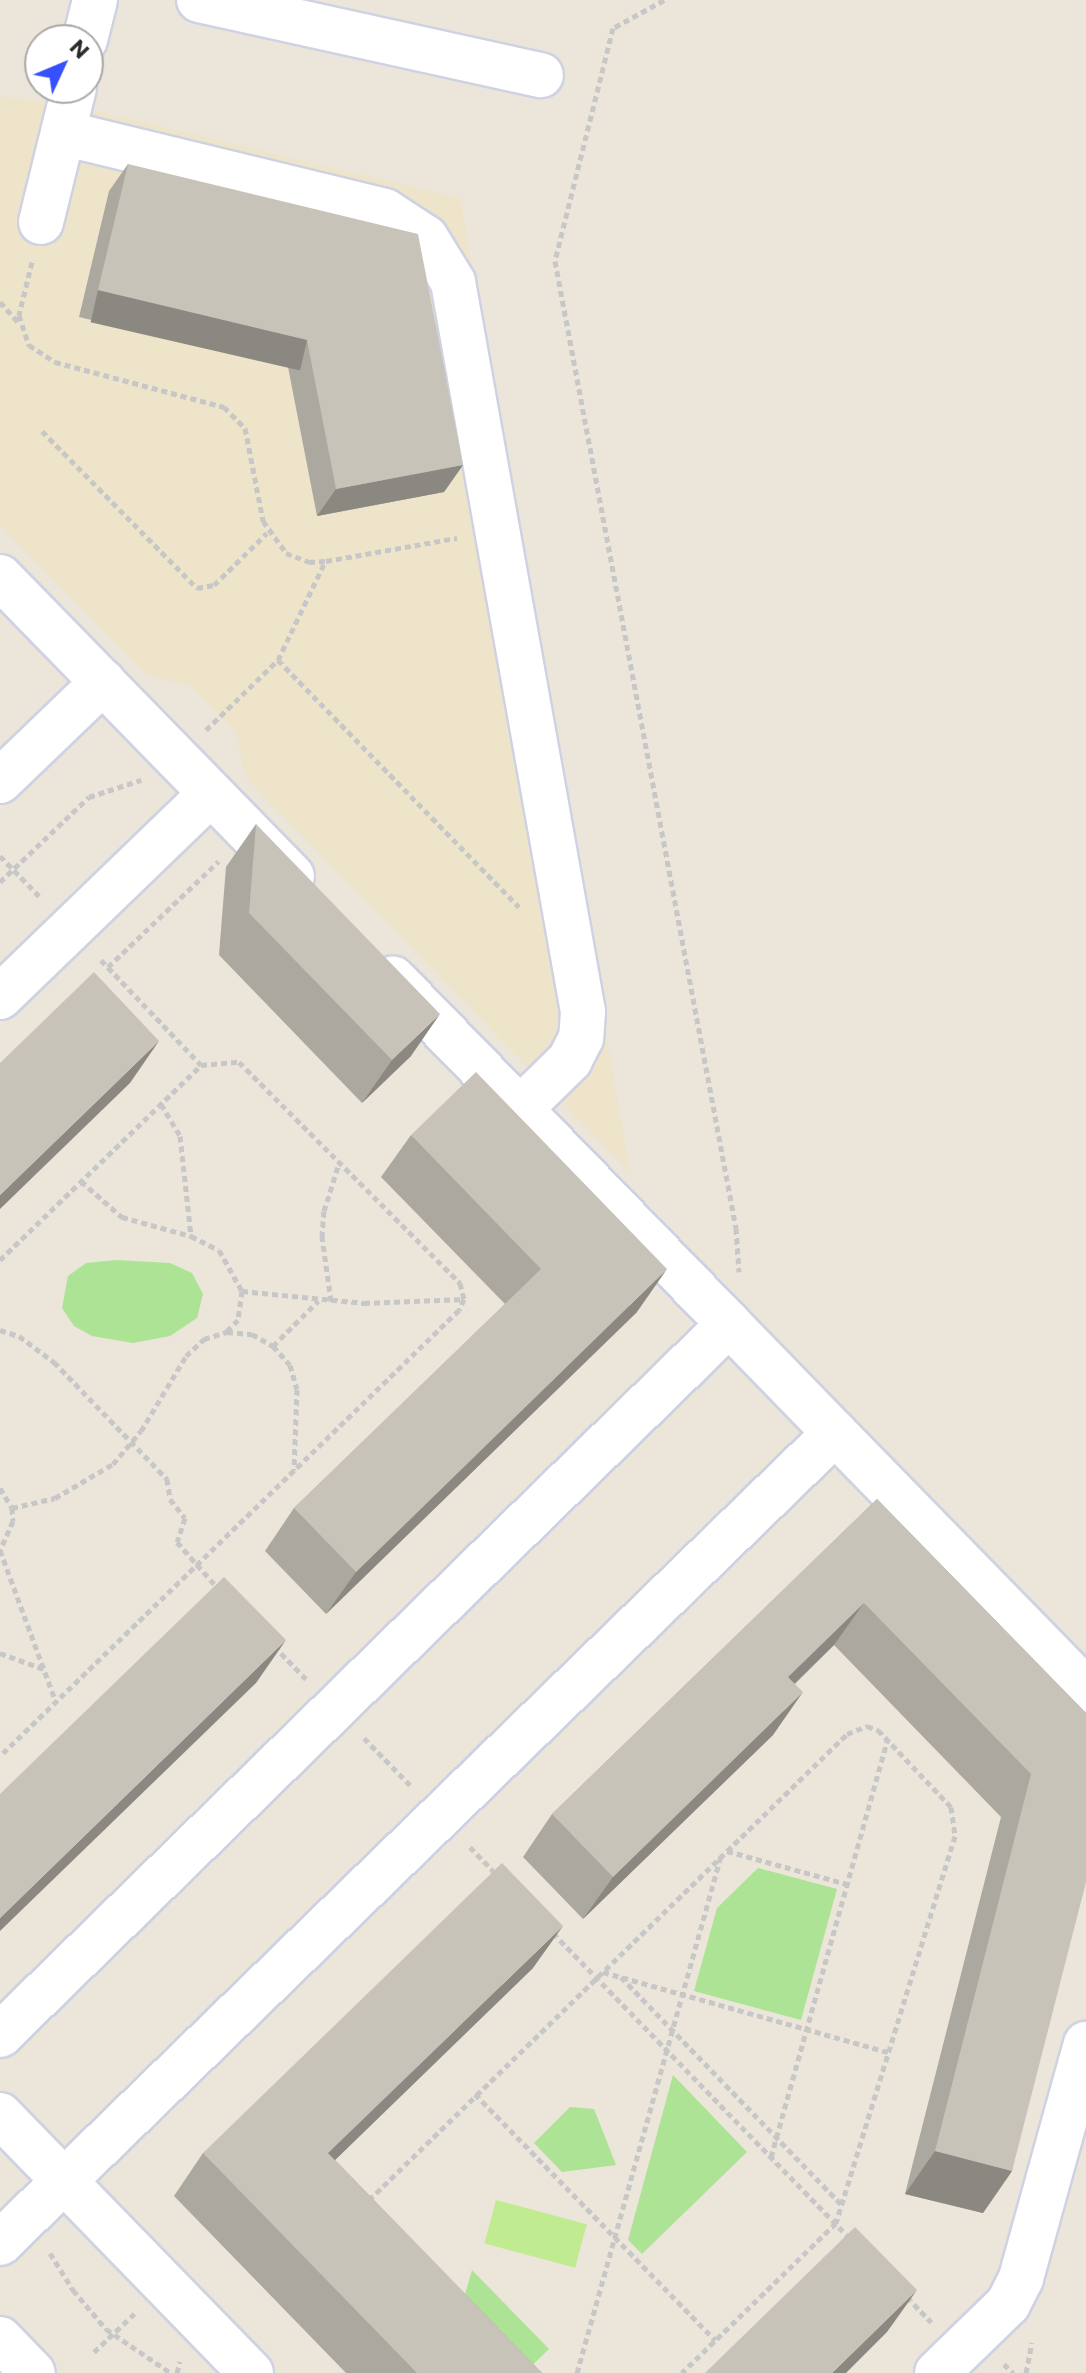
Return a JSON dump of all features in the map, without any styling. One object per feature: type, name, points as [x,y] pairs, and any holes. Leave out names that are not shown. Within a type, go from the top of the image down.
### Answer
[{"type":"street","points":[[89,24],[95,0]]},
{"type":"street","points":[[199,0],[269,8],[541,75]]},
{"type":"street","points":[[41,222],[70,104]]},
{"type":"street","points":[[63,133],[385,211],[426,238],[453,282],[583,1012],[577,1049],[520,1109]]},
{"type":"street","points":[[0,577],[324,909]]},
{"type":"street","points":[[0,781],[103,682]]},
{"type":"street","points":[[0,997],[211,793]]},
{"type":"street","points":[[372,977],[520,1109],[1086,1690]]},
{"type":"street","points":[[0,2035],[722,1318]]},
{"type":"street","points":[[0,2243],[835,1433]]},
{"type":"street","points":[[937,2373],[1008,2304],[1024,2271],[1086,2044]]},
{"type":"street","points":[[0,2115],[49,2196],[165,2285],[251,2373]]},
{"type":"street","points":[[0,2339],[33,2373]]},
{"type":"path","points":[[664,0],[613,28],[555,261],[736,1228],[740,1270],[722,1318]]},
{"type":"path","points":[[20,323],[41,222]]},
{"type":"path","points":[[0,302],[20,323],[29,345],[55,362],[205,399],[234,415],[250,444],[267,533],[299,560],[326,561],[499,531]]},
{"type":"path","points":[[42,431],[197,588],[208,589],[267,533]]},
{"type":"path","points":[[220,716],[278,660],[326,561]]},
{"type":"path","points":[[278,660],[575,965]]},
{"type":"path","points":[[0,882],[89,797],[137,783],[170,752]]},
{"type":"path","points":[[108,968],[249,832]]},
{"type":"path","points":[[0,1260],[201,1065],[245,1064],[460,1283],[464,1299],[459,1310],[0,1756]]},
{"type":"path","points":[[161,1104],[180,1136],[191,1236]]},
{"type":"path","points":[[331,1301],[322,1237],[324,1211],[340,1160]]},
{"type":"path","points":[[81,1181],[122,1217],[191,1236],[230,1261],[242,1291],[238,1320],[227,1332]]},
{"type":"path","points":[[242,1291],[331,1301],[464,1299]]},
{"type":"path","points":[[273,1346],[319,1300]]},
{"type":"path","points":[[12,1508],[55,1498],[113,1464],[141,1431],[186,1356],[204,1339],[227,1332],[252,1334],[273,1346],[290,1365],[297,1389],[294,1471]]},
{"type":"path","points":[[0,1488],[12,1508],[10,1534],[0,1550],[56,1702]]},
{"type":"path","points":[[0,1653],[45,1670]]},
{"type":"path","points":[[362,2211],[475,2094],[847,1734],[867,1726],[887,1740],[945,1798],[955,1819],[955,1836],[836,2223],[682,2373]]},
{"type":"path","points":[[771,2157],[887,1740]]},
{"type":"path","points":[[724,1853],[847,1884]]},
{"type":"path","points":[[577,2373],[724,1853]]},
{"type":"path","points":[[602,1971],[888,2052]]},
{"type":"path","points":[[621,1977],[841,2204]]},
{"type":"path","points":[[475,2094],[715,2340]]},
{"type":"path","points":[[49,2196],[46,2246],[73,2290],[113,2334],[171,2373]]},
{"type":"path","points":[[94,2352],[165,2285]]},
{"type":"shaded area","points":[[0,96],[24,99],[24,104],[70,105],[460,198],[630,1172],[246,778],[236,733],[220,716],[190,686],[146,675],[0,525]]},
{"type":"green space","points":[[116,1260],[170,1263],[192,1273],[203,1294],[197,1318],[170,1336],[133,1343],[92,1336],[74,1326],[62,1308],[68,1276],[86,1263]]},
{"type":"green space","points":[[758,1868],[837,1889],[801,2020],[694,1991],[717,1908]]},
{"type":"green space","points":[[673,2075],[747,2152],[642,2254],[628,2240]]},
{"type":"green space","points":[[570,2107],[594,2109],[616,2165],[562,2172],[534,2143]]},
{"type":"green space","points":[[496,2200],[587,2224],[575,2268],[484,2243]]},
{"type":"green space","points":[[472,2270],[549,2349],[524,2373],[457,2322]]},
{"type":"building","points":[[128,164],[418,234],[463,465],[336,489],[307,340],[98,290]]},
{"type":"building","points":[[256,824],[440,1014],[392,1060],[249,913]]},
{"type":"building","points":[[94,972],[159,1041],[0,1195],[0,1063]]},
{"type":"building","points":[[476,1072],[667,1269],[356,1572],[294,1508],[541,1269],[411,1135]]},
{"type":"building","points":[[877,1499],[1086,1713],[1086,1882],[1012,2171],[935,2151],[1031,1774],[864,1603],[788,1677],[803,1692],[613,1877],[552,1814]]},
{"type":"building","points":[[224,1577],[286,1640],[0,1918],[0,1794]]},
{"type":"building","points":[[502,1863],[563,1926],[328,2153],[542,2373],[417,2373],[203,2153]]},
{"type":"building","points":[[855,2227],[917,2290],[832,2373],[705,2373]]}]
